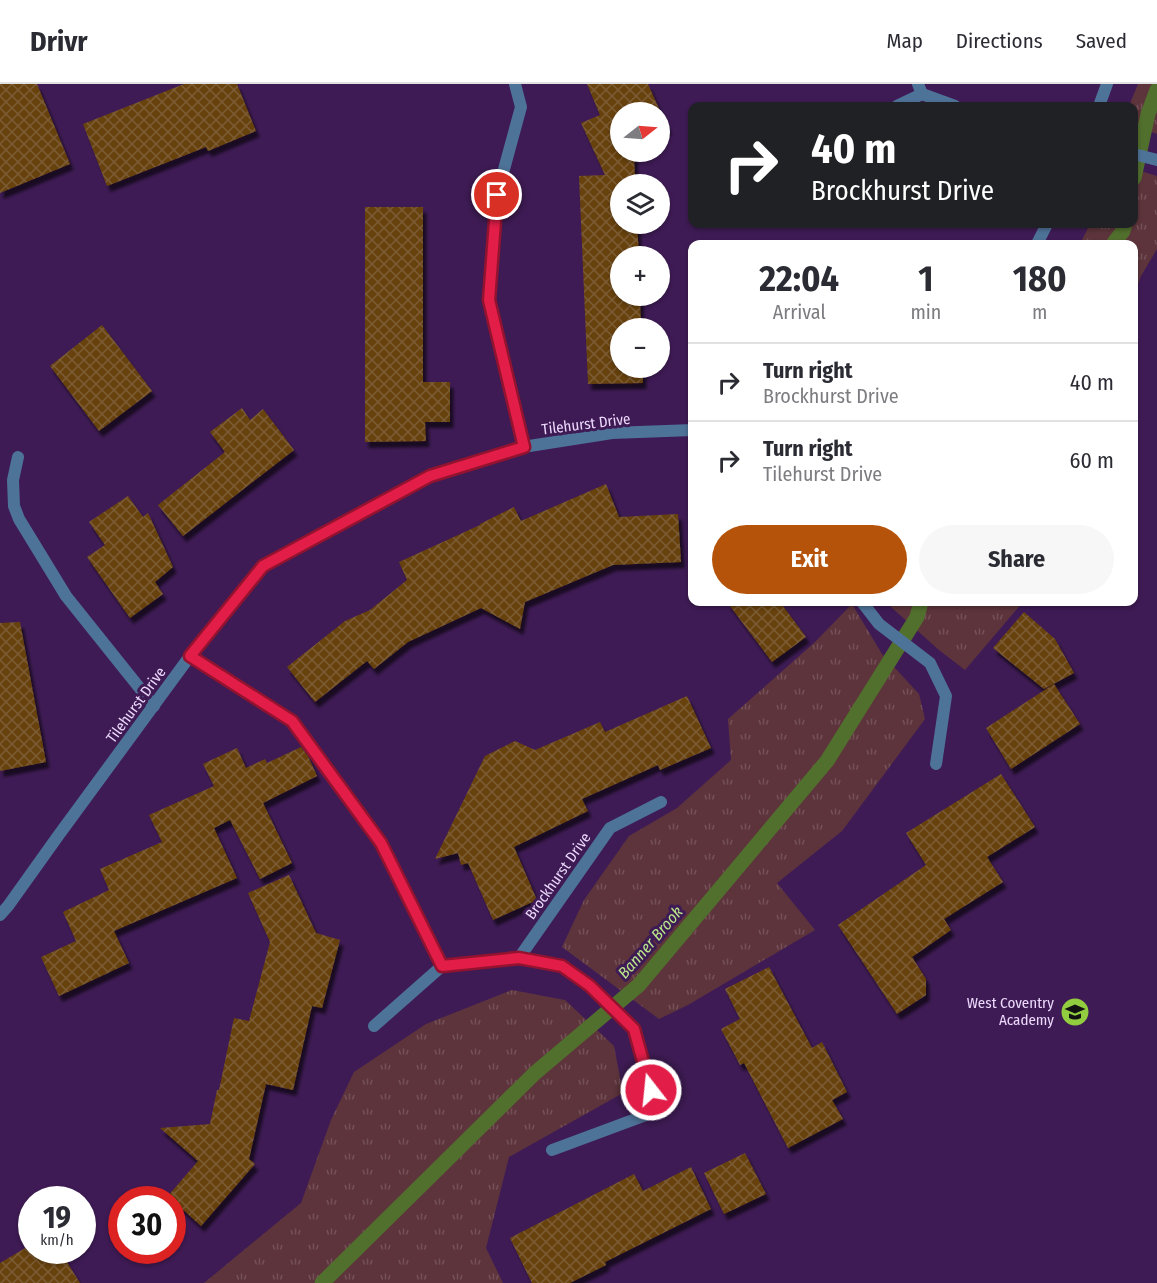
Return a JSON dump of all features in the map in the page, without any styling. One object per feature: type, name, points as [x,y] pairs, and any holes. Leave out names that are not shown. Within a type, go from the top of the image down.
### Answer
[{"type":"street","points":[[515,84],[521,107],[497,195],[489,300],[524,447]]},
{"type":"street","points":[[1100,102],[1107,84]]},
{"type":"street","points":[[902,102],[920,89],[947,102]]},
{"type":"street","points":[[1138,155],[1157,160]]},
{"type":"street","name":"Tilehurst Drive","points":[[0,915],[9,906],[57,836],[190,656],[263,566],[430,476],[524,447],[612,433],[688,430]]},
{"type":"street","points":[[18,457],[14,480],[14,506],[19,519],[66,596],[154,706]]},
{"type":"street","points":[[865,606],[879,624],[930,663],[946,696],[936,764]]},
{"type":"street","points":[[190,656],[292,721],[381,843],[442,966]]},
{"type":"street","name":"Brockhurst Drive","points":[[519,958],[610,828],[661,802]]},
{"type":"street","points":[[374,1026],[442,966],[519,958],[562,966],[590,986],[634,1029],[657,1110],[552,1150]]},
{"type":"green space","points":[[1138,84],[1157,84],[1157,134],[1138,127],[1138,102],[1131,102]]},
{"type":"green space","points":[[1138,170],[1157,176],[1157,249],[1138,284],[1138,240],[1082,240],[1088,228],[1138,228]]},
{"type":"green space","points":[[850,606],[853,606],[882,654],[919,694],[925,719],[842,831],[777,883],[815,930],[688,1005],[659,1019],[562,947],[584,900],[629,836],[677,808],[731,760],[728,719],[815,642]]},
{"type":"green space","points":[[891,606],[1020,606],[965,670]]},
{"type":"green space","points":[[512,990],[565,1000],[614,1046],[623,1093],[509,1157],[486,1248],[503,1283],[204,1283],[301,1203],[331,1120],[354,1072],[426,1024]]},
{"type":"building","points":[[0,84],[37,84],[70,164],[0,193]]},
{"type":"building","points":[[184,84],[237,84],[256,131],[208,151],[206,147],[107,186],[83,124]]},
{"type":"building","points":[[587,84],[648,84],[656,102],[610,102],[610,162],[634,162],[635,174],[610,174],[610,234],[638,234],[638,246],[610,246],[610,306],[640,306],[641,318],[610,318],[610,378],[643,378],[643,383],[588,384],[579,176],[605,175],[581,123],[600,115]]},
{"type":"building","points":[[365,207],[423,207],[423,382],[450,382],[450,422],[425,422],[426,441],[365,442]]},
{"type":"building","points":[[102,325],[152,391],[99,431],[50,366]]},
{"type":"building","points":[[242,408],[250,420],[263,409],[294,450],[183,536],[158,505],[225,452],[210,432]]},
{"type":"building","points":[[606,484],[619,517],[678,514],[681,562],[613,565],[525,602],[520,629],[481,608],[408,642],[374,669],[367,661],[315,702],[287,667],[345,621],[370,610],[407,580],[399,562],[514,507],[521,521]]},
{"type":"building","points":[[128,496],[143,517],[148,513],[173,567],[155,582],[163,594],[130,618],[87,557],[105,545],[89,522]]},
{"type":"building","points":[[730,606],[783,606],[806,637],[772,662]]},
{"type":"building","points":[[1024,612],[1055,639],[1074,673],[1044,689],[993,648]]},
{"type":"building","points":[[20,622],[46,762],[0,771],[0,623]]},
{"type":"building","points":[[1054,684],[1080,724],[1011,769],[986,728]]},
{"type":"building","points":[[687,696],[711,748],[660,770],[658,765],[582,799],[588,811],[514,847],[537,900],[493,920],[468,863],[461,865],[458,853],[435,859],[485,756],[515,741],[535,750],[600,722],[605,732]]},
{"type":"building","points":[[301,747],[317,776],[263,803],[292,863],[260,879],[230,820],[214,828],[237,878],[114,931],[129,963],[59,996],[41,957],[76,941],[63,912],[109,890],[100,869],[162,842],[149,815],[214,786],[203,764],[237,748],[246,768],[265,759],[267,763]]},
{"type":"building","points":[[1001,774],[1035,827],[987,857],[1003,882],[944,919],[951,930],[912,957],[926,979],[926,995],[897,1014],[838,925],[926,865],[906,833]]},
{"type":"building","points":[[289,875],[316,933],[340,940],[322,1008],[312,1006],[293,1090],[266,1084],[249,1159],[255,1164],[201,1226],[186,1212],[186,1186],[177,1186],[198,1161],[160,1128],[210,1124],[234,1018],[249,1021],[270,942],[248,893]]},
{"type":"building","points":[[769,967],[812,1048],[822,1042],[847,1092],[832,1100],[843,1119],[788,1148],[744,1063],[740,1065],[721,1029],[740,1019],[725,989]]},
{"type":"building","points":[[745,1153],[766,1194],[724,1214],[704,1173]]},
{"type":"building","points":[[691,1167],[711,1209],[605,1262],[606,1265],[570,1283],[532,1283],[510,1238],[634,1174],[643,1191]]},
{"type":"building","points":[[18,1252],[18,1264],[68,1264],[80,1283],[0,1283],[0,1263]]},
{"type":"waterway","name":"Banner Brook","points":[[1138,160],[1148,114],[1157,90]]},
{"type":"waterway","name":"Banner Brook","points":[[1116,240],[1124,228]]},
{"type":"waterway","name":"Banner Brook","points":[[322,1283],[535,1073],[639,985],[827,761],[917,617],[920,606]]},
{"type":"place","name":"West Coventry Academy","points":[[1075,1012]]},
{"type":"route","points":[[497,195],[489,300],[524,447],[430,476],[263,566],[190,656],[292,721],[381,843],[442,966],[519,958],[562,966],[590,986],[634,1029],[651,1090]]}]
